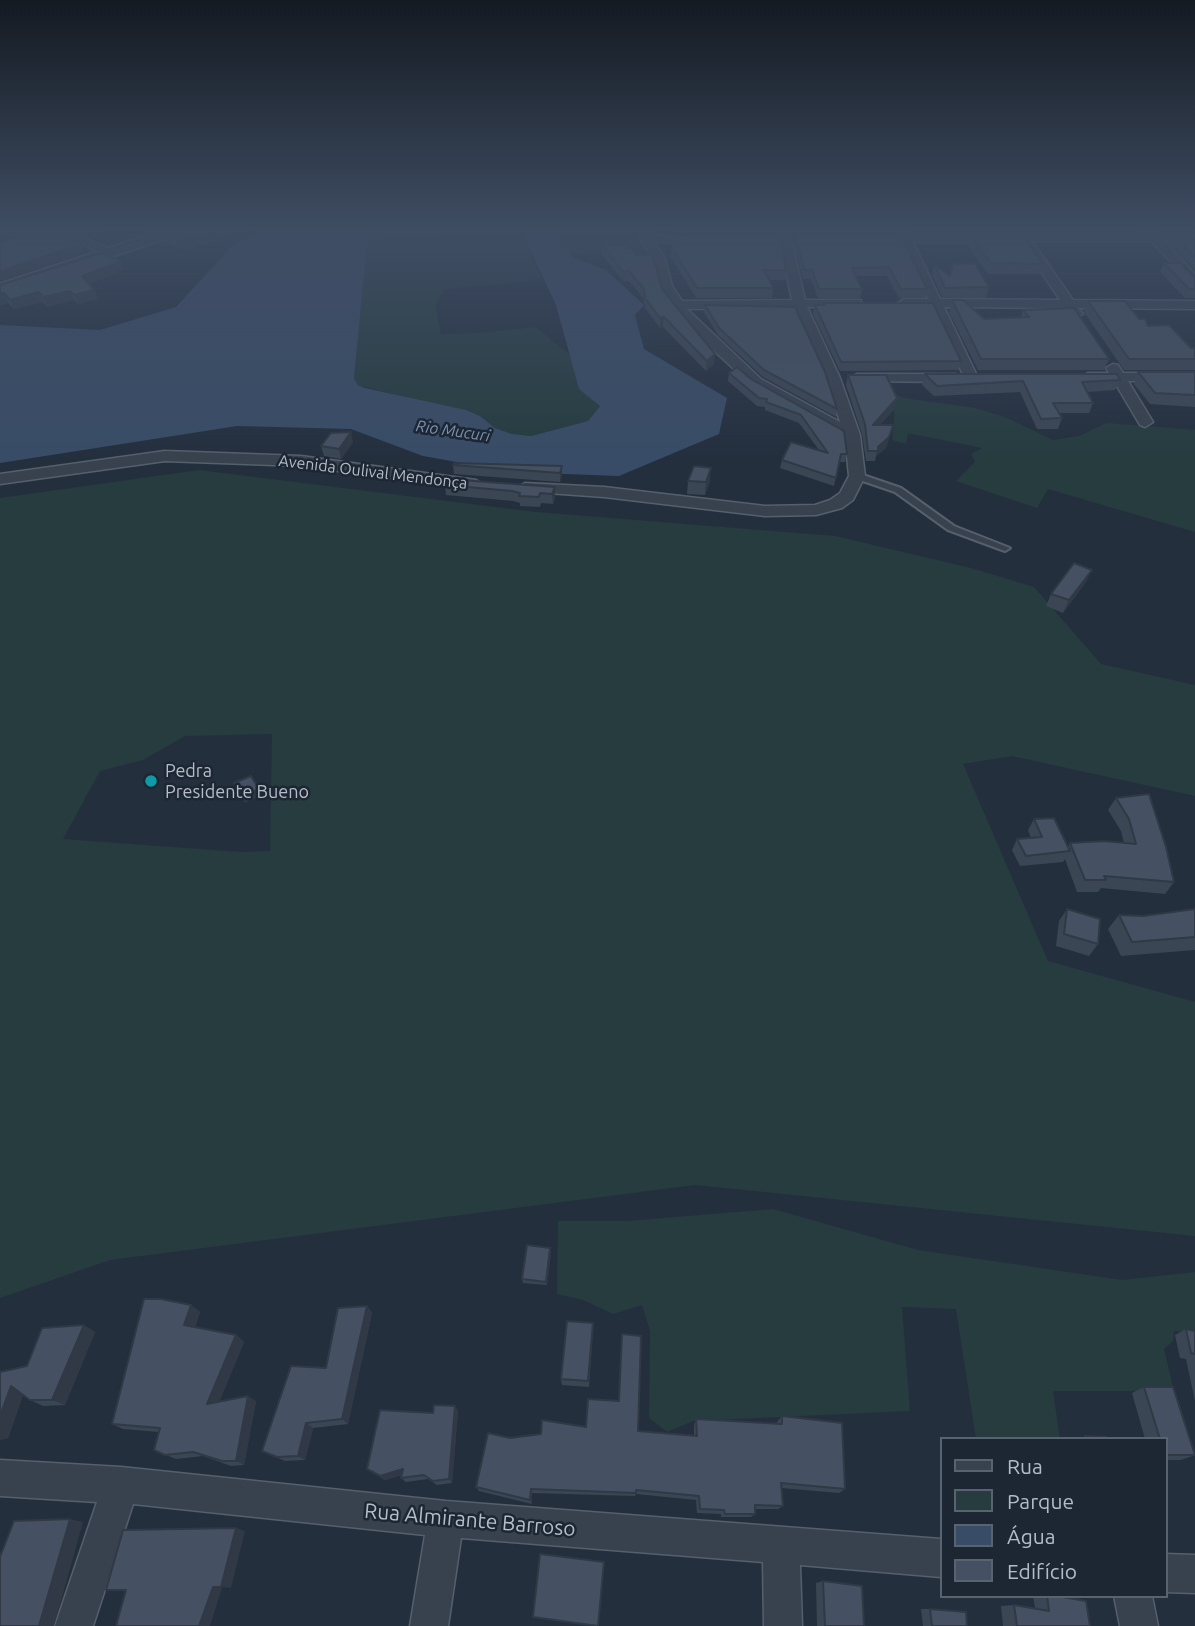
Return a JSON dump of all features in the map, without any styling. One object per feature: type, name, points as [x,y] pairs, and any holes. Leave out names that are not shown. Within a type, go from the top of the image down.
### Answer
[{"type":"street","points":[[679,307],[722,352],[756,382],[852,435]]},
{"type":"street","points":[[801,307],[833,378],[852,435],[857,476]]},
{"type":"street","points":[[833,378],[978,377],[938,307]]},
{"type":"street","points":[[1072,307],[1084,325]]},
{"type":"street","points":[[1105,356],[1146,422]]},
{"type":"street","points":[[1078,377],[1195,377]]},
{"type":"street","name":"Avenida Oulival Mendonça","points":[[0,479],[165,456],[231,457],[300,461],[503,487],[604,492],[765,511],[816,510],[842,500],[852,490],[857,476]]},
{"type":"street","name":"Rua Almirante Barroso","points":[[0,1478],[121,1485],[446,1519],[940,1558]]},
{"type":"street","points":[[74,1626],[121,1485]]},
{"type":"street","points":[[429,1626],[446,1519]]},
{"type":"street","points":[[781,1547],[783,1626]]},
{"type":"street","points":[[1167,1573],[1195,1574]]},
{"type":"street","points":[[1133,1598],[1139,1626]]},
{"type":"lane","points":[[857,476],[898,490],[951,528],[1005,548]]},
{"type":"green space","points":[[361,307],[435,307],[441,334],[535,327],[571,355],[577,381],[600,406],[588,421],[531,436],[512,434],[495,428],[480,416],[358,385],[354,379]]},
{"type":"green space","points":[[886,390],[904,398],[975,408],[1005,417],[1053,440],[1079,436],[1107,423],[1195,430],[1195,532],[1048,489],[1037,508],[956,481],[975,462],[971,454],[982,448],[908,433],[906,444],[892,440],[895,415]]},
{"type":"green space","points":[[199,470],[536,512],[835,536],[971,568],[1034,587],[1101,664],[1195,685],[1195,796],[1012,756],[963,764],[1048,961],[1195,1002],[1195,1236],[695,1185],[110,1260],[0,1298],[0,498]],"holes":[[[272,734],[270,851],[241,852],[63,839],[100,771],[143,760],[185,736]]]},
{"type":"green space","points":[[773,1209],[918,1250],[1122,1280],[1195,1272],[1195,1334],[1174,1331],[1173,1341],[1164,1349],[1174,1391],[1053,1391],[1060,1437],[976,1437],[956,1309],[902,1307],[910,1411],[693,1421],[667,1432],[649,1418],[650,1331],[642,1305],[613,1314],[583,1300],[557,1294],[558,1221],[627,1221]]},
{"type":"water","name":"Rio Mucuri","points":[[176,307],[361,307],[354,378],[358,385],[466,410],[480,416],[495,428],[512,434],[531,436],[588,421],[600,406],[579,389],[557,307],[642,307],[635,315],[644,349],[727,398],[719,434],[619,476],[513,472],[423,456],[351,429],[237,426],[0,463],[0,325],[100,330]]},
{"type":"building","points":[[652,307],[677,307],[715,354],[707,361],[664,317],[660,318]]},
{"type":"building","points":[[706,307],[795,307],[825,372],[837,409],[764,370],[719,328]]},
{"type":"building","points":[[816,307],[935,307],[961,361],[841,362]]},
{"type":"building","points":[[955,307],[971,307],[984,319],[1029,317],[1023,310],[1074,308],[1109,359],[981,359]]},
{"type":"building","points":[[1092,307],[1130,307],[1139,319],[1145,319],[1148,326],[1169,325],[1191,348],[1195,348],[1195,359],[1129,359]]},
{"type":"building","points":[[737,367],[751,379],[844,431],[847,454],[841,454],[836,478],[782,460],[791,442],[828,453],[801,415],[759,398],[729,373]]},
{"type":"building","points":[[1138,372],[1195,372],[1195,395],[1155,393]]},
{"type":"building","points":[[925,374],[1117,374],[1120,380],[1082,382],[1093,403],[1053,403],[1062,418],[1041,419],[1023,381],[937,386]]},
{"type":"building","points":[[848,375],[886,375],[897,398],[873,425],[893,425],[889,437],[878,447],[878,451],[868,451],[865,424]]},
{"type":"building","points":[[351,432],[339,449],[321,446],[331,433]]},
{"type":"building","points":[[453,465],[562,466],[560,473]]},
{"type":"building","points":[[694,466],[711,468],[706,482],[688,481]]},
{"type":"building","points":[[447,479],[555,487],[552,494],[540,493],[539,497],[519,496],[520,493],[512,491],[445,485]]},
{"type":"building","points":[[1074,563],[1092,570],[1069,600],[1051,594]]},
{"type":"building","points":[[251,776],[259,789],[242,797],[234,783]]},
{"type":"building","points":[[1149,794],[1174,882],[1104,876],[1106,880],[1085,880],[1070,843],[1104,841],[1136,844],[1129,819],[1116,798]]},
{"type":"building","points":[[1054,818],[1070,851],[1026,856],[1017,839],[1042,837],[1034,819]]},
{"type":"building","points":[[1067,909],[1100,919],[1098,944],[1064,934]]},
{"type":"building","points":[[1195,909],[1195,937],[1132,942],[1119,915],[1143,916]]},
{"type":"building","points":[[527,1245],[550,1248],[546,1282],[522,1279]]},
{"type":"building","points":[[144,1299],[161,1299],[191,1305],[184,1325],[236,1335],[207,1404],[248,1396],[236,1461],[222,1461],[193,1452],[165,1455],[154,1450],[160,1428],[112,1424]]},
{"type":"building","points":[[367,1306],[342,1419],[306,1423],[298,1456],[277,1457],[262,1451],[291,1366],[326,1368],[338,1308]]},
{"type":"building","points":[[567,1321],[593,1323],[588,1381],[561,1379]]},
{"type":"building","points":[[84,1325],[52,1400],[30,1400],[11,1386],[0,1416],[0,1372],[27,1366],[42,1328]]},
{"type":"building","points":[[1186,1329],[1195,1331],[1195,1354],[1191,1353]]},
{"type":"building","points":[[622,1334],[641,1336],[638,1431],[697,1436],[696,1419],[782,1424],[782,1416],[842,1423],[845,1489],[781,1483],[783,1506],[755,1505],[755,1514],[725,1514],[724,1510],[700,1509],[699,1496],[636,1490],[636,1493],[531,1489],[530,1500],[476,1487],[488,1433],[510,1438],[541,1434],[542,1420],[586,1427],[588,1399],[619,1401]]},
{"type":"building","points":[[1144,1387],[1173,1387],[1195,1455],[1167,1455],[1167,1437],[1159,1437]]},
{"type":"building","points":[[434,1405],[455,1406],[449,1479],[433,1481],[424,1475],[401,1478],[403,1469],[380,1476],[367,1469],[380,1410],[433,1413]]},
{"type":"building","points":[[70,1519],[39,1626],[0,1626],[0,1557],[14,1521]]},
{"type":"building","points":[[236,1528],[221,1587],[213,1587],[199,1626],[116,1626],[126,1590],[106,1590],[123,1530]]},
{"type":"building","points":[[540,1554],[604,1562],[598,1626],[533,1617]]},
{"type":"building","points":[[823,1581],[862,1586],[864,1626],[825,1626]]},
{"type":"building","points":[[1047,1598],[1086,1601],[1090,1626],[1017,1626],[1014,1605],[1049,1611]]},
{"type":"building","points":[[930,1609],[966,1612],[967,1626],[932,1626]]},
{"type":"place","name":"Pedra Presidente Bueno","points":[[151,781]]}]
